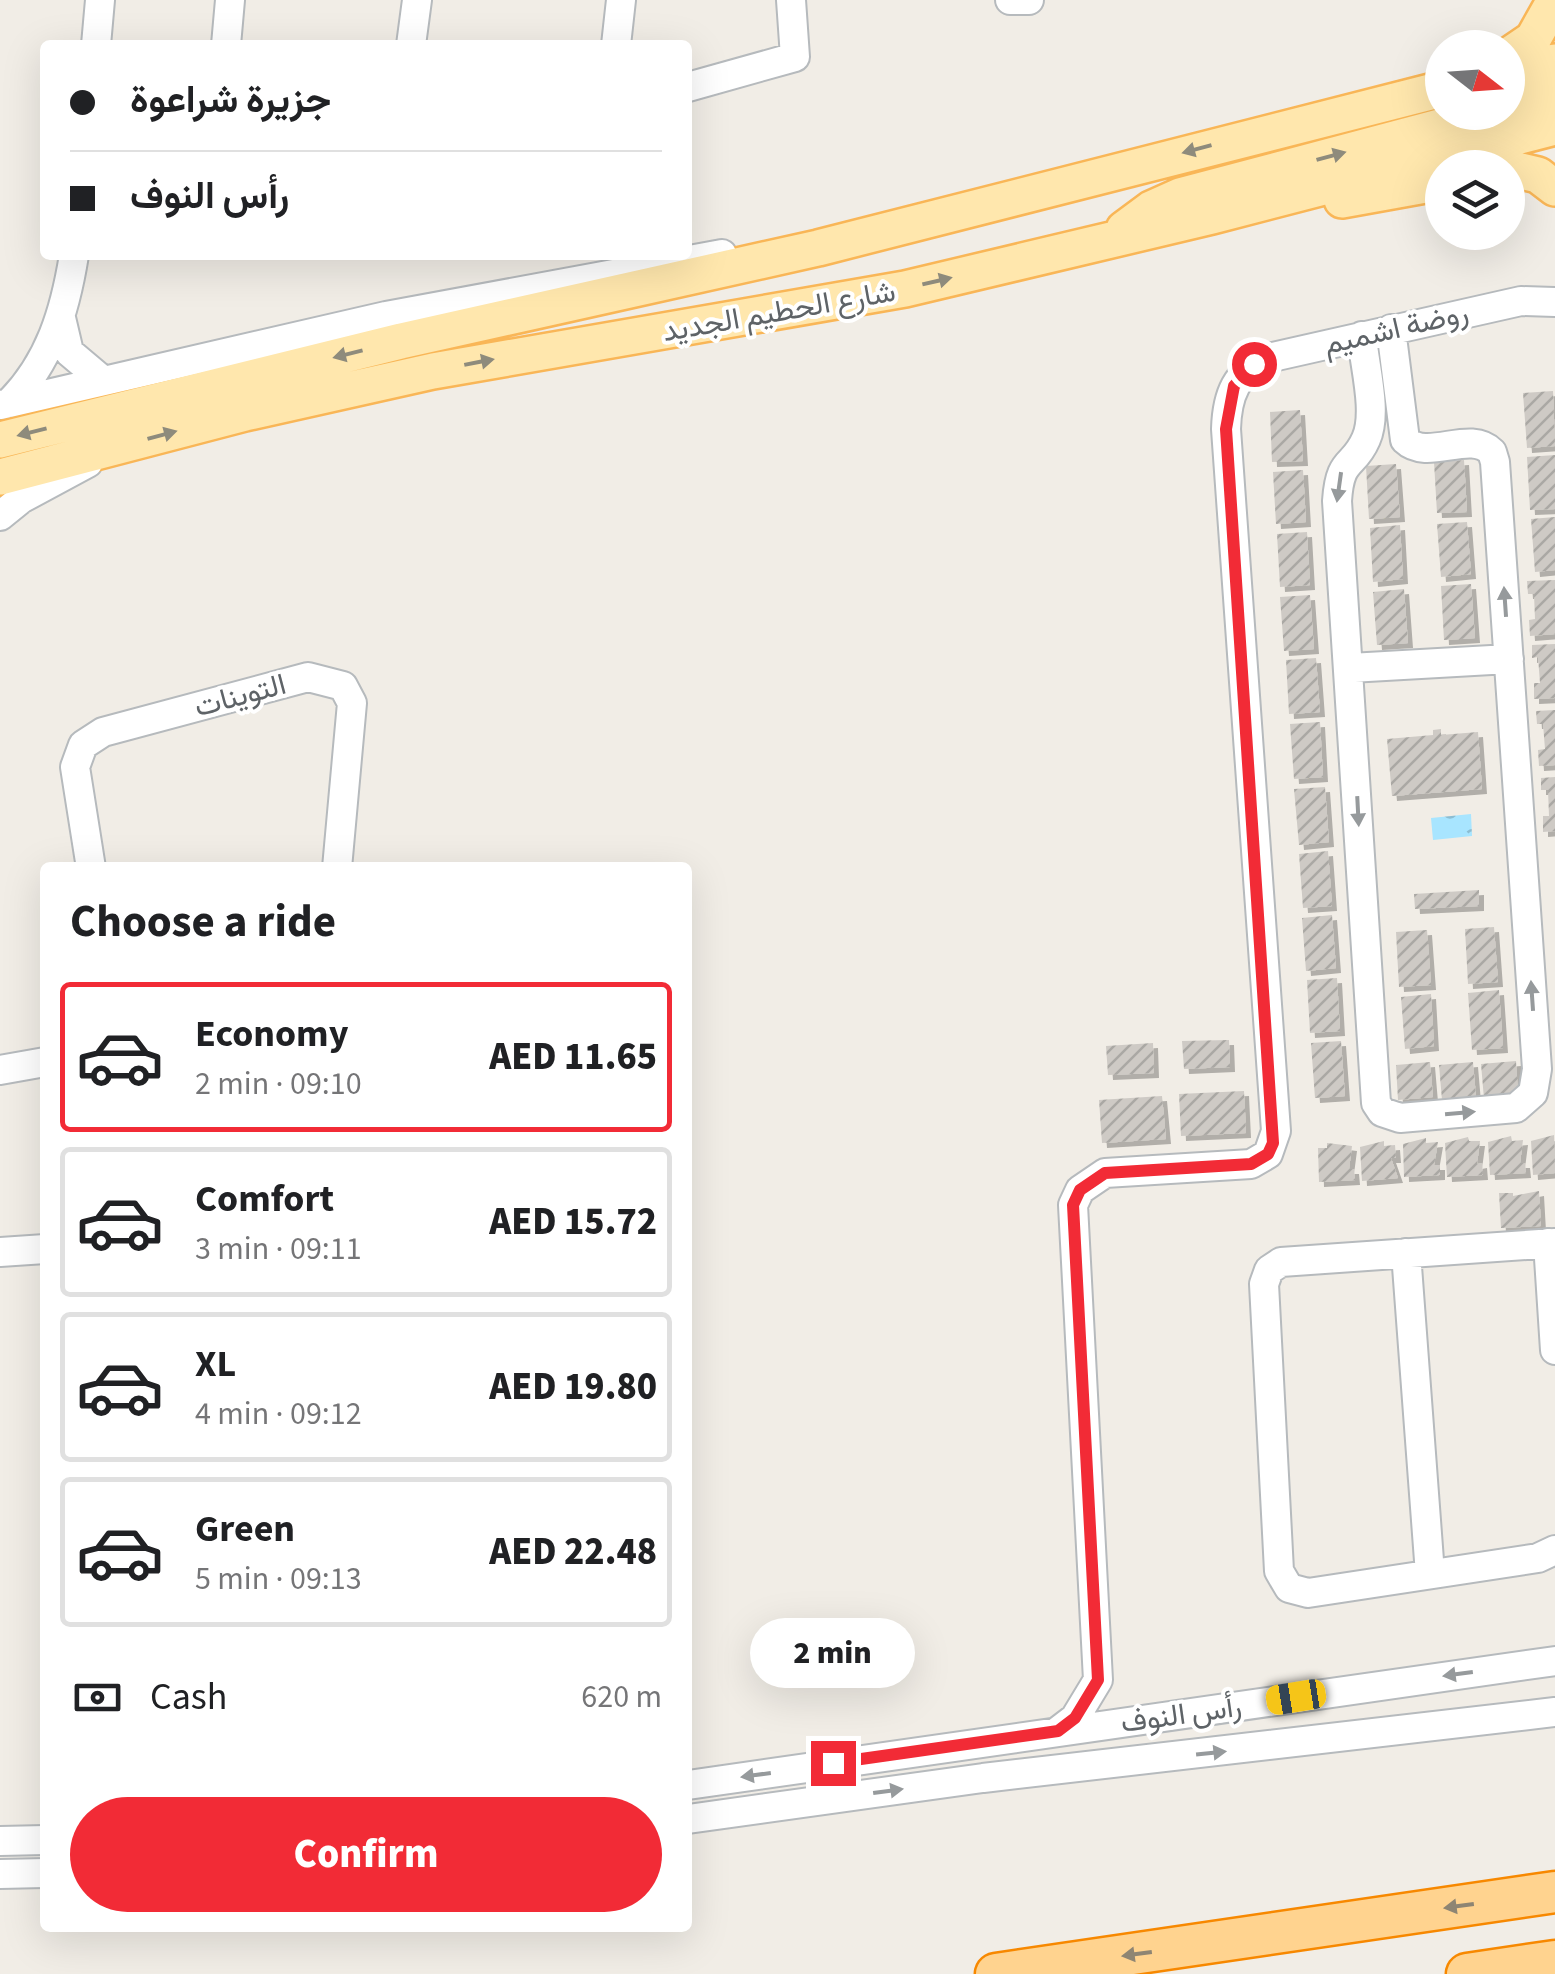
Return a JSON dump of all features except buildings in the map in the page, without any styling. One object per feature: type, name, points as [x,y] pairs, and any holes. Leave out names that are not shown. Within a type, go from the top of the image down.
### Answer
[{"type":"highway","points":[[996,1974],[1555,1892]]},
{"type":"highway","points":[[1466,1974],[1555,1961]]},
{"type":"main road","points":[[1525,44],[1533,39],[1555,0]]},
{"type":"main road","points":[[1525,70],[1555,62]]},
{"type":"main road","points":[[1292,124],[1337,105],[1425,82]]},
{"type":"main road","name":"شارع الحطيم الجديد","points":[[0,440],[401,341],[818,248],[1425,93]]},
{"type":"main road","points":[[1525,105],[1555,97]]},
{"type":"main road","name":"شارع الحطيم الجديد","points":[[0,476],[432,371],[845,301],[1212,216],[1555,126]]},
{"type":"main road","points":[[1113,240],[1150,209],[1180,196],[1428,130]]},
{"type":"main road","points":[[1525,172],[1538,175],[1555,188]]},
{"type":"main road","points":[[1212,216],[1425,186]]},
{"type":"street","points":[[96,40],[100,0]]},
{"type":"street","points":[[226,40],[230,0]]},
{"type":"street","points":[[412,40],[416,0]]},
{"type":"street","points":[[617,40],[621,0]]},
{"type":"street","points":[[692,87],[795,58],[791,0]]},
{"type":"street","points":[[1010,0],[1029,0]]},
{"type":"street","points":[[692,259],[818,248]]},
{"type":"street","points":[[4,404],[42,361],[61,316],[73,260]]},
{"type":"street","points":[[4,404],[386,316],[680,260]]},
{"type":"street","name":"روضة اشميم","points":[[1098,1680],[1073,1205],[1080,1190],[1105,1173],[1251,1164],[1268,1154],[1276,1131],[1226,429],[1229,400],[1242,373],[1268,358],[1521,300],[1555,302]]},
{"type":"street","points":[[61,316],[68,352],[101,379]]},
{"type":"street","points":[[1362,336],[1369,430],[1362,446],[1345,464],[1337,501],[1373,1086],[1382,1112],[1400,1118],[1516,1108],[1533,1093],[1537,1069],[1492,452],[1478,443],[1421,447],[1405,440],[1391,329]]},
{"type":"street","points":[[0,516],[21,499],[120,446]]},
{"type":"street","points":[[1350,668],[1509,659]]},
{"type":"street","name":"التوينات","points":[[90,862],[75,766],[82,745],[102,732],[308,677],[342,686],[352,703],[338,862]]},
{"type":"street","points":[[0,1070],[40,1063]]},
{"type":"street","points":[[0,1252],[40,1250]]},
{"type":"street","points":[[1406,1253],[1430,1574]]},
{"type":"street","points":[[1555,1350],[1552,1256],[1406,1253],[1281,1262],[1265,1276],[1279,1571],[1284,1584],[1301,1593],[1538,1558],[1555,1550]]},
{"type":"street","name":"رأس النوف","points":[[692,1784],[1555,1660]]},
{"type":"street","points":[[1058,1731],[1075,1718],[1098,1680],[1120,1703],[1158,1718]]},
{"type":"street","name":"رأس النوف","points":[[692,1817],[983,1778],[1555,1712]]},
{"type":"street","points":[[0,1841],[40,1840]]},
{"type":"street","points":[[0,1874],[40,1873]]},
{"type":"water","points":[[1471,814],[1472,836],[1433,840],[1431,818]]},
{"type":"route","points":[[833,1763],[1058,1731],[1087,1703],[1098,1680],[1073,1205],[1090,1180],[1105,1173],[1240,1166],[1268,1154],[1273,1143],[1276,1131],[1226,429],[1234,386],[1254,364]]}]
